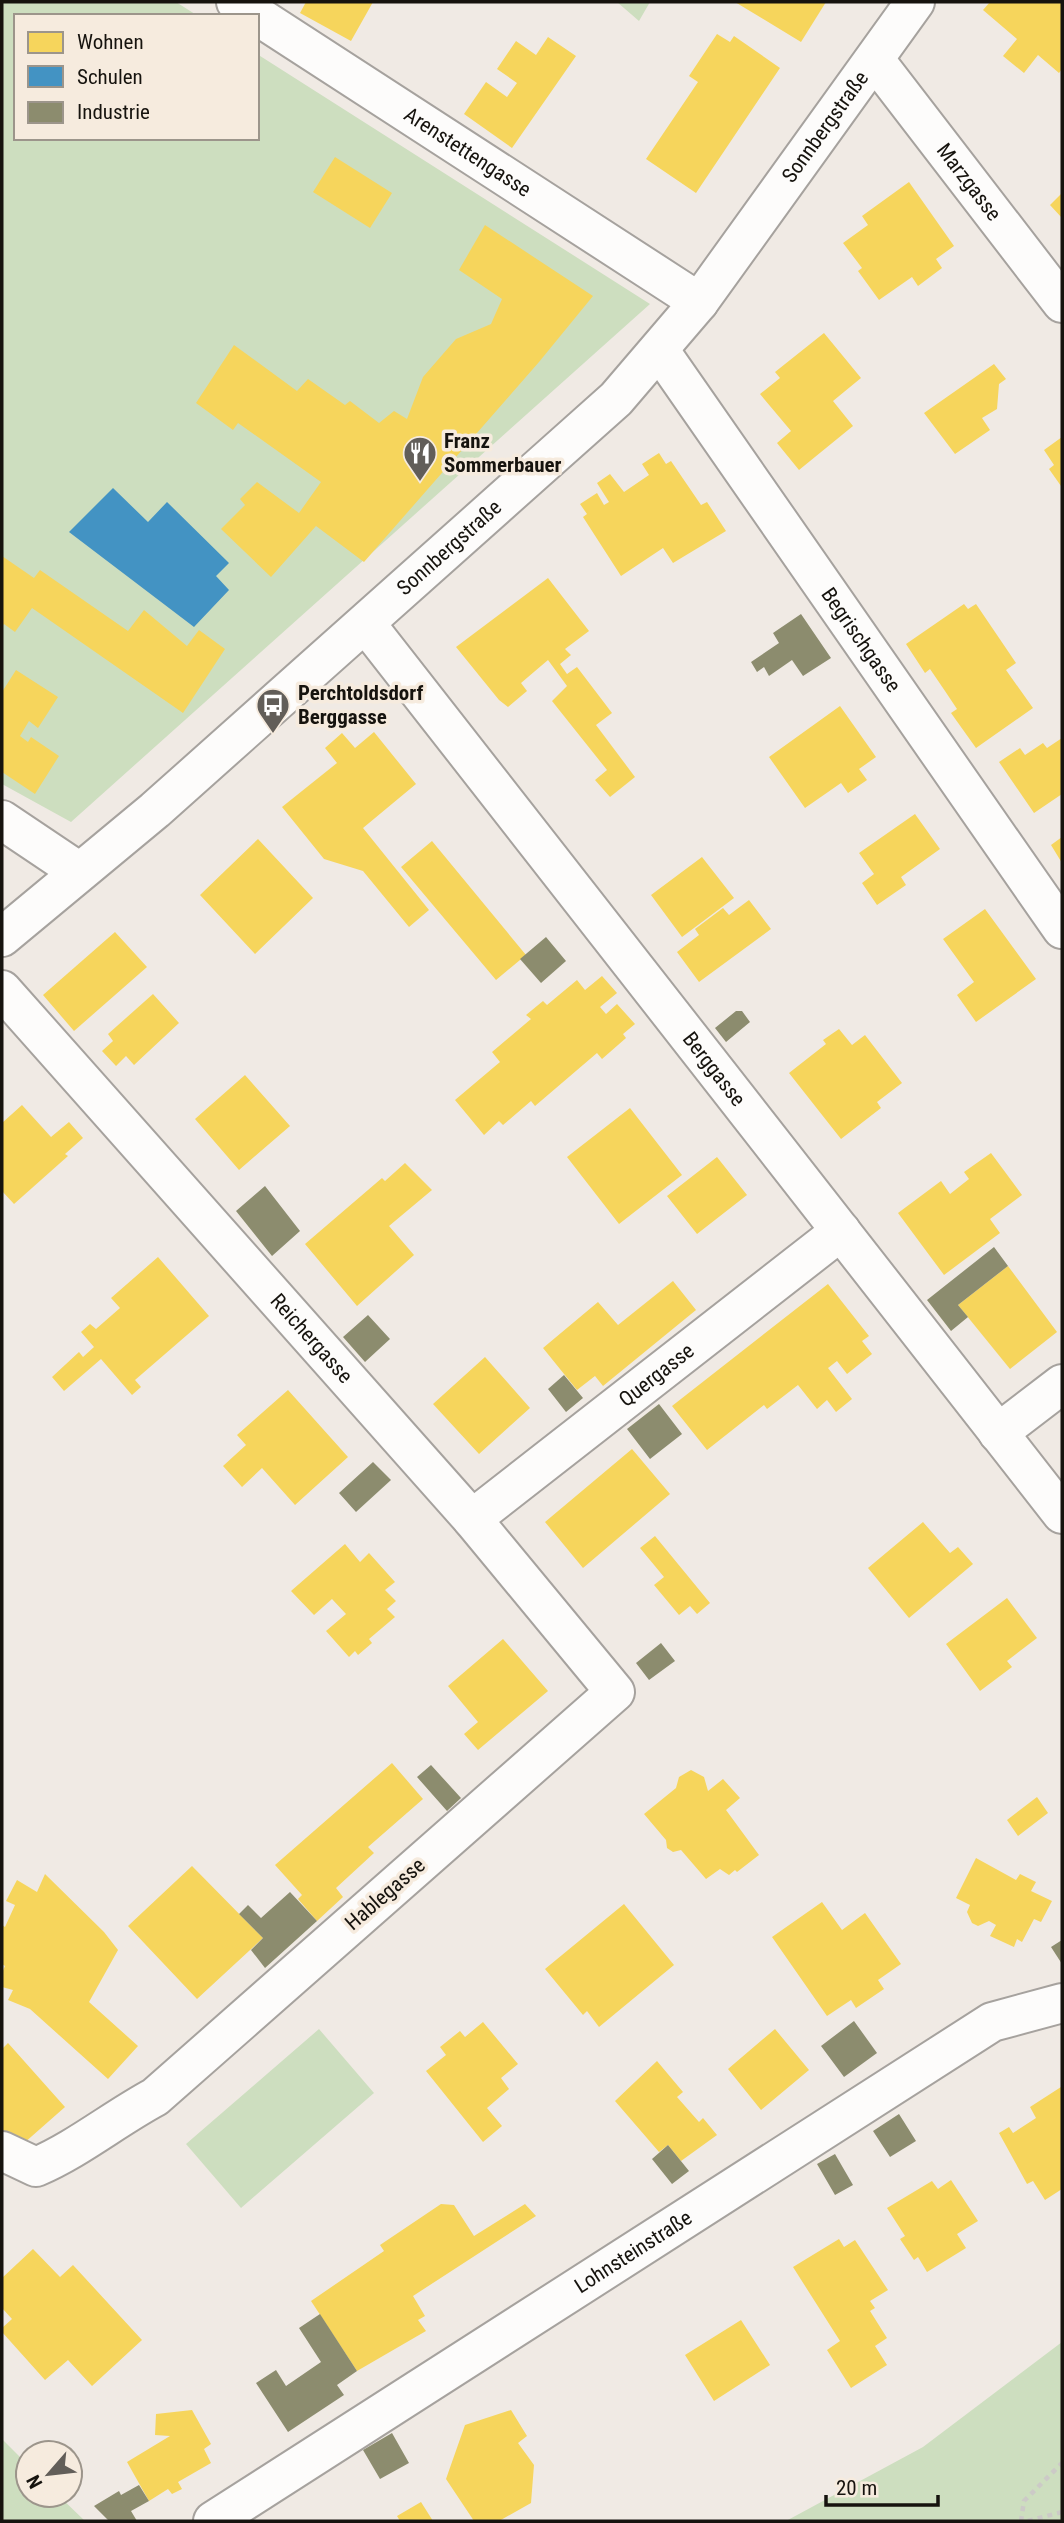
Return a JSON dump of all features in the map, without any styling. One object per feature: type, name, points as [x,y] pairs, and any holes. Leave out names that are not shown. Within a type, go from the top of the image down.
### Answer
[{"type":"street","name":"Arenstettengasse","points":[[236,2],[255,14]]},
{"type":"street","name":"Sonnbergstraße","points":[[2,937],[78,871],[155,810],[616,399],[660,351],[699,302],[915,2]]},
{"type":"street","name":"Arenstettengasse","points":[[259,17],[699,302]]},
{"type":"street","name":"Marzgasse","points":[[875,60],[1062,303]]},
{"type":"street","name":"Begrischgasse","points":[[660,351],[1062,929]]},
{"type":"street","name":"Berggasse","points":[[366,624],[1062,1514]]},
{"type":"street","points":[[2,820],[78,871]]},
{"type":"street","name":"Reichergasse","points":[[2,990],[472,1519],[615,1692]]},
{"type":"street","name":"Quergasse","points":[[472,1519],[841,1231]]},
{"type":"street","points":[[998,1433],[1062,1384]]},
{"type":"street","name":"Hablegasse","points":[[2,2151],[36,2167],[63,2155],[109,2122],[155,2097],[615,1692]]},
{"type":"street","name":"Lohnsteinstraße","points":[[213,2521],[992,2022],[1062,2003]]},
{"type":"path","points":[[1021,2521],[1024,2501],[1062,2463]]},
{"type":"path","points":[[1028,2521],[1060,2513]]},
{"type":"path","points":[[1054,2521],[1060,2513]]},
{"type":"green space","points":[[2,2],[176,2],[195,14],[14,14],[14,140],[259,140],[259,55],[650,304],[71,822],[2,784]]},
{"type":"green space","points":[[617,2],[650,2],[639,21]]},
{"type":"green space","points":[[319,2029],[374,2093],[241,2208],[186,2144]]},
{"type":"green space","points":[[1062,2342],[1062,2521],[786,2521],[923,2447]]},
{"type":"green space","points":[[2,2439],[14,2451],[14,2509],[73,2509],[85,2521],[2,2521]]},
{"type":"building: Wohnen","points":[[306,2],[373,2],[351,41],[300,13]]},
{"type":"building: Wohnen","points":[[735,2],[826,2],[801,42]]},
{"type":"building: Wohnen","points":[[990,2],[1062,2],[1062,69],[1059,73],[1038,55],[1024,73],[1003,56],[1017,39],[983,10]]},
{"type":"building: Wohnen","points":[[717,34],[730,42],[734,36],[780,68],[696,193],[646,159],[698,82],[689,76]]},
{"type":"building: Wohnen","points":[[548,37],[576,56],[512,148],[464,114],[486,82],[507,97],[517,83],[497,69],[516,41],[536,55]]},
{"type":"building: Wohnen","points":[[335,157],[392,193],[370,228],[313,192]]},
{"type":"building: Wohnen","points":[[909,182],[954,246],[936,259],[942,268],[918,286],[912,277],[879,300],[858,271],[862,268],[843,243],[868,225],[862,216]]},
{"type":"building: Wohnen","points":[[1062,193],[1062,218],[1050,205]]},
{"type":"building: Wohnen","points":[[485,225],[593,296],[539,362],[364,562],[316,526],[271,577],[221,529],[245,505],[240,499],[257,482],[299,513],[321,482],[238,423],[233,430],[196,403],[234,345],[297,391],[308,379],[345,405],[350,401],[379,423],[394,411],[407,419],[423,377],[456,339],[491,324],[502,299],[459,270]]},
{"type":"building: Wohnen","points":[[824,333],[861,378],[833,401],[853,426],[799,470],[777,443],[791,431],[760,394],[780,378],[775,372]]},
{"type":"building: Wohnen","points":[[994,364],[1006,379],[999,384],[997,409],[982,418],[990,430],[955,454],[924,413]]},
{"type":"building: Wohnen","points":[[1062,437],[1061,486],[1049,469],[1054,465],[1044,450]]},
{"type":"building: Wohnen","points":[[659,453],[666,464],[671,461],[701,505],[707,502],[726,531],[673,563],[663,548],[621,576],[583,517],[587,514],[580,504],[597,493],[604,505],[609,502],[597,483],[610,474],[624,492],[649,475],[642,464]]},
{"type":"building: Wohnen","points":[[2,556],[34,578],[40,570],[128,631],[144,610],[187,646],[199,630],[225,649],[183,713],[32,608],[15,632],[4,624],[2,627]]},
{"type":"building: Wohnen","points":[[548,578],[589,631],[565,649],[571,655],[560,664],[567,674],[577,667],[612,713],[596,725],[635,777],[610,797],[595,780],[607,770],[552,701],[567,686],[548,660],[521,683],[527,691],[508,707],[499,700],[456,647]]},
{"type":"building: Wohnen","points":[[964,604],[968,609],[976,604],[1016,663],[1006,670],[1033,708],[976,748],[951,713],[957,709],[945,691],[930,669],[925,673],[906,644]]},
{"type":"building: Wohnen","points":[[16,670],[58,697],[38,728],[29,721],[20,736],[28,742],[31,737],[59,756],[35,794],[2,772],[2,692]]},
{"type":"building: Wohnen","points":[[840,706],[876,757],[859,769],[867,780],[848,793],[841,783],[805,808],[769,757]]},
{"type":"building: Wohnen","points":[[374,732],[416,784],[363,828],[429,910],[409,927],[363,871],[324,859],[282,807],[337,763],[325,748],[342,733],[355,748]]},
{"type":"building: Wohnen","points":[[1062,738],[1062,794],[1034,813],[999,762],[1020,748],[1025,755],[1043,743],[1047,748]]},
{"type":"building: Wohnen","points":[[915,814],[940,849],[901,877],[906,885],[877,905],[862,883],[874,874],[859,853]]},
{"type":"building: Wohnen","points":[[1062,837],[1062,863],[1051,845]]},
{"type":"building: Wohnen","points":[[258,839],[313,898],[255,954],[200,895]]},
{"type":"building: Wohnen","points":[[432,841],[526,955],[496,980],[401,867]]},
{"type":"building: Wohnen","points":[[702,857],[734,898],[682,937],[651,895]]},
{"type":"building: Wohnen","points":[[749,900],[771,929],[699,982],[677,952],[699,935],[695,929],[723,908],[729,915]]},
{"type":"building: Wohnen","points":[[985,909],[1036,979],[976,1022],[957,995],[974,982],[943,939]]},
{"type":"building: Wohnen","points":[[115,932],[147,967],[74,1031],[43,995]]},
{"type":"building: Wohnen","points":[[602,976],[617,993],[600,1007],[606,1014],[617,1004],[635,1024],[623,1034],[626,1038],[602,1059],[597,1053],[535,1106],[531,1101],[503,1125],[499,1121],[484,1135],[455,1100],[500,1062],[492,1052],[531,1019],[526,1015],[543,1001],[547,1005],[577,980],[585,990]]},
{"type":"building: Wohnen","points":[[153,994],[179,1023],[134,1065],[126,1056],[116,1066],[102,1051],[113,1041],[108,1034]]},
{"type":"building: Wohnen","points":[[839,1029],[852,1045],[865,1035],[902,1083],[877,1102],[881,1108],[841,1139],[789,1073],[826,1044],[823,1040]]},
{"type":"building: Wohnen","points":[[245,1075],[290,1126],[239,1170],[195,1119]]},
{"type":"building: Wohnen","points":[[22,1105],[51,1137],[69,1122],[83,1138],[65,1154],[68,1156],[14,1204],[2,1191],[2,1123]]},
{"type":"building: Wohnen","points":[[630,1108],[682,1175],[619,1224],[567,1157]]},
{"type":"building: Wohnen","points":[[991,1153],[1022,1195],[990,1219],[1000,1233],[944,1275],[898,1213],[941,1181],[950,1194],[969,1179],[964,1172]]},
{"type":"building: Wohnen","points":[[717,1157],[747,1195],[697,1234],[667,1196]]},
{"type":"building: Wohnen","points":[[405,1163],[432,1190],[389,1226],[414,1255],[357,1306],[305,1244],[382,1178],[385,1181]]},
{"type":"building: Wohnen","points":[[158,1257],[209,1316],[135,1380],[141,1387],[132,1395],[101,1359],[64,1391],[52,1377],[79,1352],[83,1357],[94,1347],[81,1332],[90,1324],[96,1329],[120,1308],[111,1298]]},
{"type":"building: Wohnen","points":[[1008,1266],[1057,1332],[1010,1369],[958,1305]]},
{"type":"building: Wohnen","points":[[673,1281],[696,1310],[603,1386],[595,1376],[577,1390],[543,1348],[598,1302],[618,1325]]},
{"type":"building: Wohnen","points":[[828,1284],[869,1336],[862,1341],[872,1354],[847,1374],[837,1361],[828,1368],[852,1399],[836,1412],[827,1400],[817,1409],[798,1385],[767,1409],[764,1405],[707,1450],[672,1406]]},
{"type":"building: Wohnen","points":[[485,1357],[530,1408],[479,1454],[433,1404]]},
{"type":"building: Wohnen","points":[[288,1390],[348,1457],[295,1505],[262,1468],[242,1487],[223,1466],[246,1445],[237,1435]]},
{"type":"building: Wohnen","points":[[632,1449],[670,1494],[583,1568],[545,1522]]},
{"type":"building: Wohnen","points":[[923,1522],[950,1553],[958,1547],[973,1564],[909,1618],[868,1568]]},
{"type":"building: Wohnen","points":[[655,1536],[710,1603],[697,1614],[690,1606],[679,1615],[654,1585],[664,1577],[640,1548]]},
{"type":"building: Wohnen","points":[[345,1544],[360,1562],[369,1553],[395,1582],[385,1590],[396,1601],[387,1609],[395,1617],[369,1639],[372,1643],[358,1655],[355,1651],[349,1657],[326,1631],[346,1614],[332,1599],[314,1615],[291,1591]]},
{"type":"building: Wohnen","points":[[1007,1598],[1037,1638],[1007,1661],[1012,1667],[980,1691],[946,1644]]},
{"type":"building: Wohnen","points":[[503,1639],[548,1691],[478,1750],[464,1734],[478,1722],[448,1686]]},
{"type":"building: Wohnen","points":[[392,1763],[423,1799],[368,1847],[374,1853],[336,1888],[343,1897],[317,1921],[298,1899],[302,1895],[275,1865]]},
{"type":"building: Wohnen","points":[[691,1770],[704,1777],[708,1791],[723,1779],[740,1798],[726,1810],[759,1855],[737,1872],[735,1870],[729,1875],[720,1869],[706,1879],[681,1850],[673,1852],[667,1848],[666,1840],[644,1814],[676,1788],[679,1777]]},
{"type":"building: Wohnen","points":[[1037,1797],[1048,1813],[1018,1836],[1007,1820]]},
{"type":"building: Wohnen","points":[[976,1858],[1016,1880],[1020,1874],[1036,1882],[1031,1891],[1052,1901],[1041,1922],[1034,1919],[1022,1942],[1017,1939],[1014,1947],[990,1936],[996,1925],[989,1921],[978,1926],[972,1923],[967,1912],[970,1905],[956,1898]]},
{"type":"building: Wohnen","points":[[192,1866],[263,1938],[197,1999],[128,1926]]},
{"type":"building: Wohnen","points":[[45,1874],[104,1932],[118,1950],[89,2002],[138,2046],[108,2079],[30,2009],[8,2000],[13,1990],[2,1987],[5,1966],[2,1964],[2,1925],[5,1927],[15,1905],[6,1901],[17,1880],[37,1892]]},
{"type":"building: Wohnen","points":[[822,1902],[842,1930],[865,1913],[901,1964],[878,1980],[884,1989],[856,2008],[851,2000],[827,2016],[772,1937]]},
{"type":"building: Wohnen","points":[[624,1904],[674,1965],[599,2027],[587,2011],[583,2015],[545,1969]]},
{"type":"building: Wohnen","points":[[483,2022],[518,2064],[501,2078],[509,2089],[487,2108],[502,2126],[483,2142],[426,2071],[446,2055],[440,2047],[460,2031],[465,2037]]},
{"type":"building: Wohnen","points":[[775,2029],[809,2070],[761,2110],[728,2069]]},
{"type":"building: Wohnen","points":[[8,2043],[65,2107],[15,2151],[2,2136],[2,2049]]},
{"type":"building: Wohnen","points":[[657,2061],[683,2092],[677,2097],[699,2122],[703,2118],[717,2135],[681,2161],[668,2145],[659,2152],[615,2101]]},
{"type":"building: Wohnen","points":[[1061,2087],[1062,2189],[1045,2200],[1033,2181],[1027,2184],[999,2133],[1009,2127],[1013,2133],[1036,2118],[1030,2107]]},
{"type":"building: Wohnen","points":[[951,2180],[978,2221],[957,2234],[966,2248],[927,2272],[918,2257],[914,2260],[900,2239],[905,2236],[887,2208],[932,2181],[938,2189]]},
{"type":"building: Wohnen","points":[[441,2204],[454,2205],[474,2236],[525,2204],[536,2216],[413,2296],[425,2316],[418,2320],[426,2331],[357,2371],[311,2301],[384,2251],[380,2245]]},
{"type":"building: Wohnen","points":[[839,2239],[844,2247],[855,2240],[888,2290],[870,2301],[875,2308],[870,2311],[887,2338],[875,2346],[887,2365],[851,2388],[827,2350],[840,2341],[793,2267]]},
{"type":"building: Wohnen","points":[[33,2249],[60,2277],[73,2265],[142,2340],[92,2386],[68,2360],[45,2380],[2,2332],[2,2328],[12,2319],[2,2308],[2,2278]]},
{"type":"building: Wohnen","points":[[741,2320],[770,2365],[714,2401],[685,2355]]},
{"type":"building: Wohnen","points":[[192,2410],[211,2444],[204,2449],[211,2463],[178,2482],[182,2489],[172,2494],[168,2489],[149,2501],[127,2462],[170,2436],[155,2435],[156,2414]]},
{"type":"building: Wohnen","points":[[511,2410],[527,2436],[518,2443],[534,2465],[531,2503],[499,2521],[474,2521],[446,2479],[465,2425]]},
{"type":"building: Wohnen","points":[[421,2502],[433,2521],[400,2521],[397,2516]]},
{"type":"building: Schulen","points":[[113,488],[148,522],[167,502],[229,563],[216,576],[229,590],[194,627],[69,532]]},
{"type":"building: Industrie","points":[[801,614],[831,658],[803,676],[792,660],[769,676],[764,667],[757,672],[751,662],[779,643],[773,633]]},
{"type":"building: Industrie","points":[[546,937],[566,961],[541,983],[520,959]]},
{"type":"building: Industrie","points":[[736,1011],[742,1011],[750,1022],[726,1042],[715,1028]]},
{"type":"building: Industrie","points":[[265,1186],[300,1231],[272,1256],[236,1211]]},
{"type":"building: Industrie","points":[[994,1247],[1008,1266],[958,1305],[968,1317],[951,1331],[927,1300]]},
{"type":"building: Industrie","points":[[368,1315],[390,1339],[365,1362],[343,1337]]},
{"type":"building: Industrie","points":[[564,1375],[583,1398],[566,1412],[548,1389]]},
{"type":"building: Industrie","points":[[659,1404],[682,1434],[650,1459],[627,1429]]},
{"type":"building: Industrie","points":[[373,1462],[391,1480],[356,1512],[339,1493]]},
{"type":"building: Industrie","points":[[661,1643],[675,1661],[649,1680],[636,1663]]},
{"type":"building: Industrie","points":[[431,1765],[461,1798],[447,1811],[417,1777]]},
{"type":"building: Industrie","points":[[290,1892],[317,1921],[265,1968],[251,1950],[263,1938],[239,1914],[248,1905],[261,1918]]},
{"type":"building: Industrie","points":[[1062,1940],[1062,1964],[1051,1947]]},
{"type":"building: Industrie","points":[[854,2021],[877,2053],[844,2077],[821,2046]]},
{"type":"building: Industrie","points":[[899,2114],[916,2141],[890,2157],[873,2131]]},
{"type":"building: Industrie","points":[[668,2145],[689,2171],[672,2184],[652,2159]]},
{"type":"building: Industrie","points":[[835,2154],[853,2185],[835,2195],[817,2164]]},
{"type":"building: Industrie","points":[[320,2314],[357,2371],[337,2385],[344,2395],[288,2432],[256,2383],[276,2370],[286,2386],[321,2362],[299,2328]]},
{"type":"building: Industrie","points":[[392,2433],[409,2463],[380,2479],[363,2450]]},
{"type":"building: Industrie","points":[[139,2485],[149,2501],[131,2511],[137,2521],[109,2521],[94,2506],[119,2491],[121,2495]]},
{"type":"place","name":"Franz Sommerbauer","points":[[420,483]]},
{"type":"place","name":"Perchtoldsdorf Berggasse","points":[[273,735]]}]
